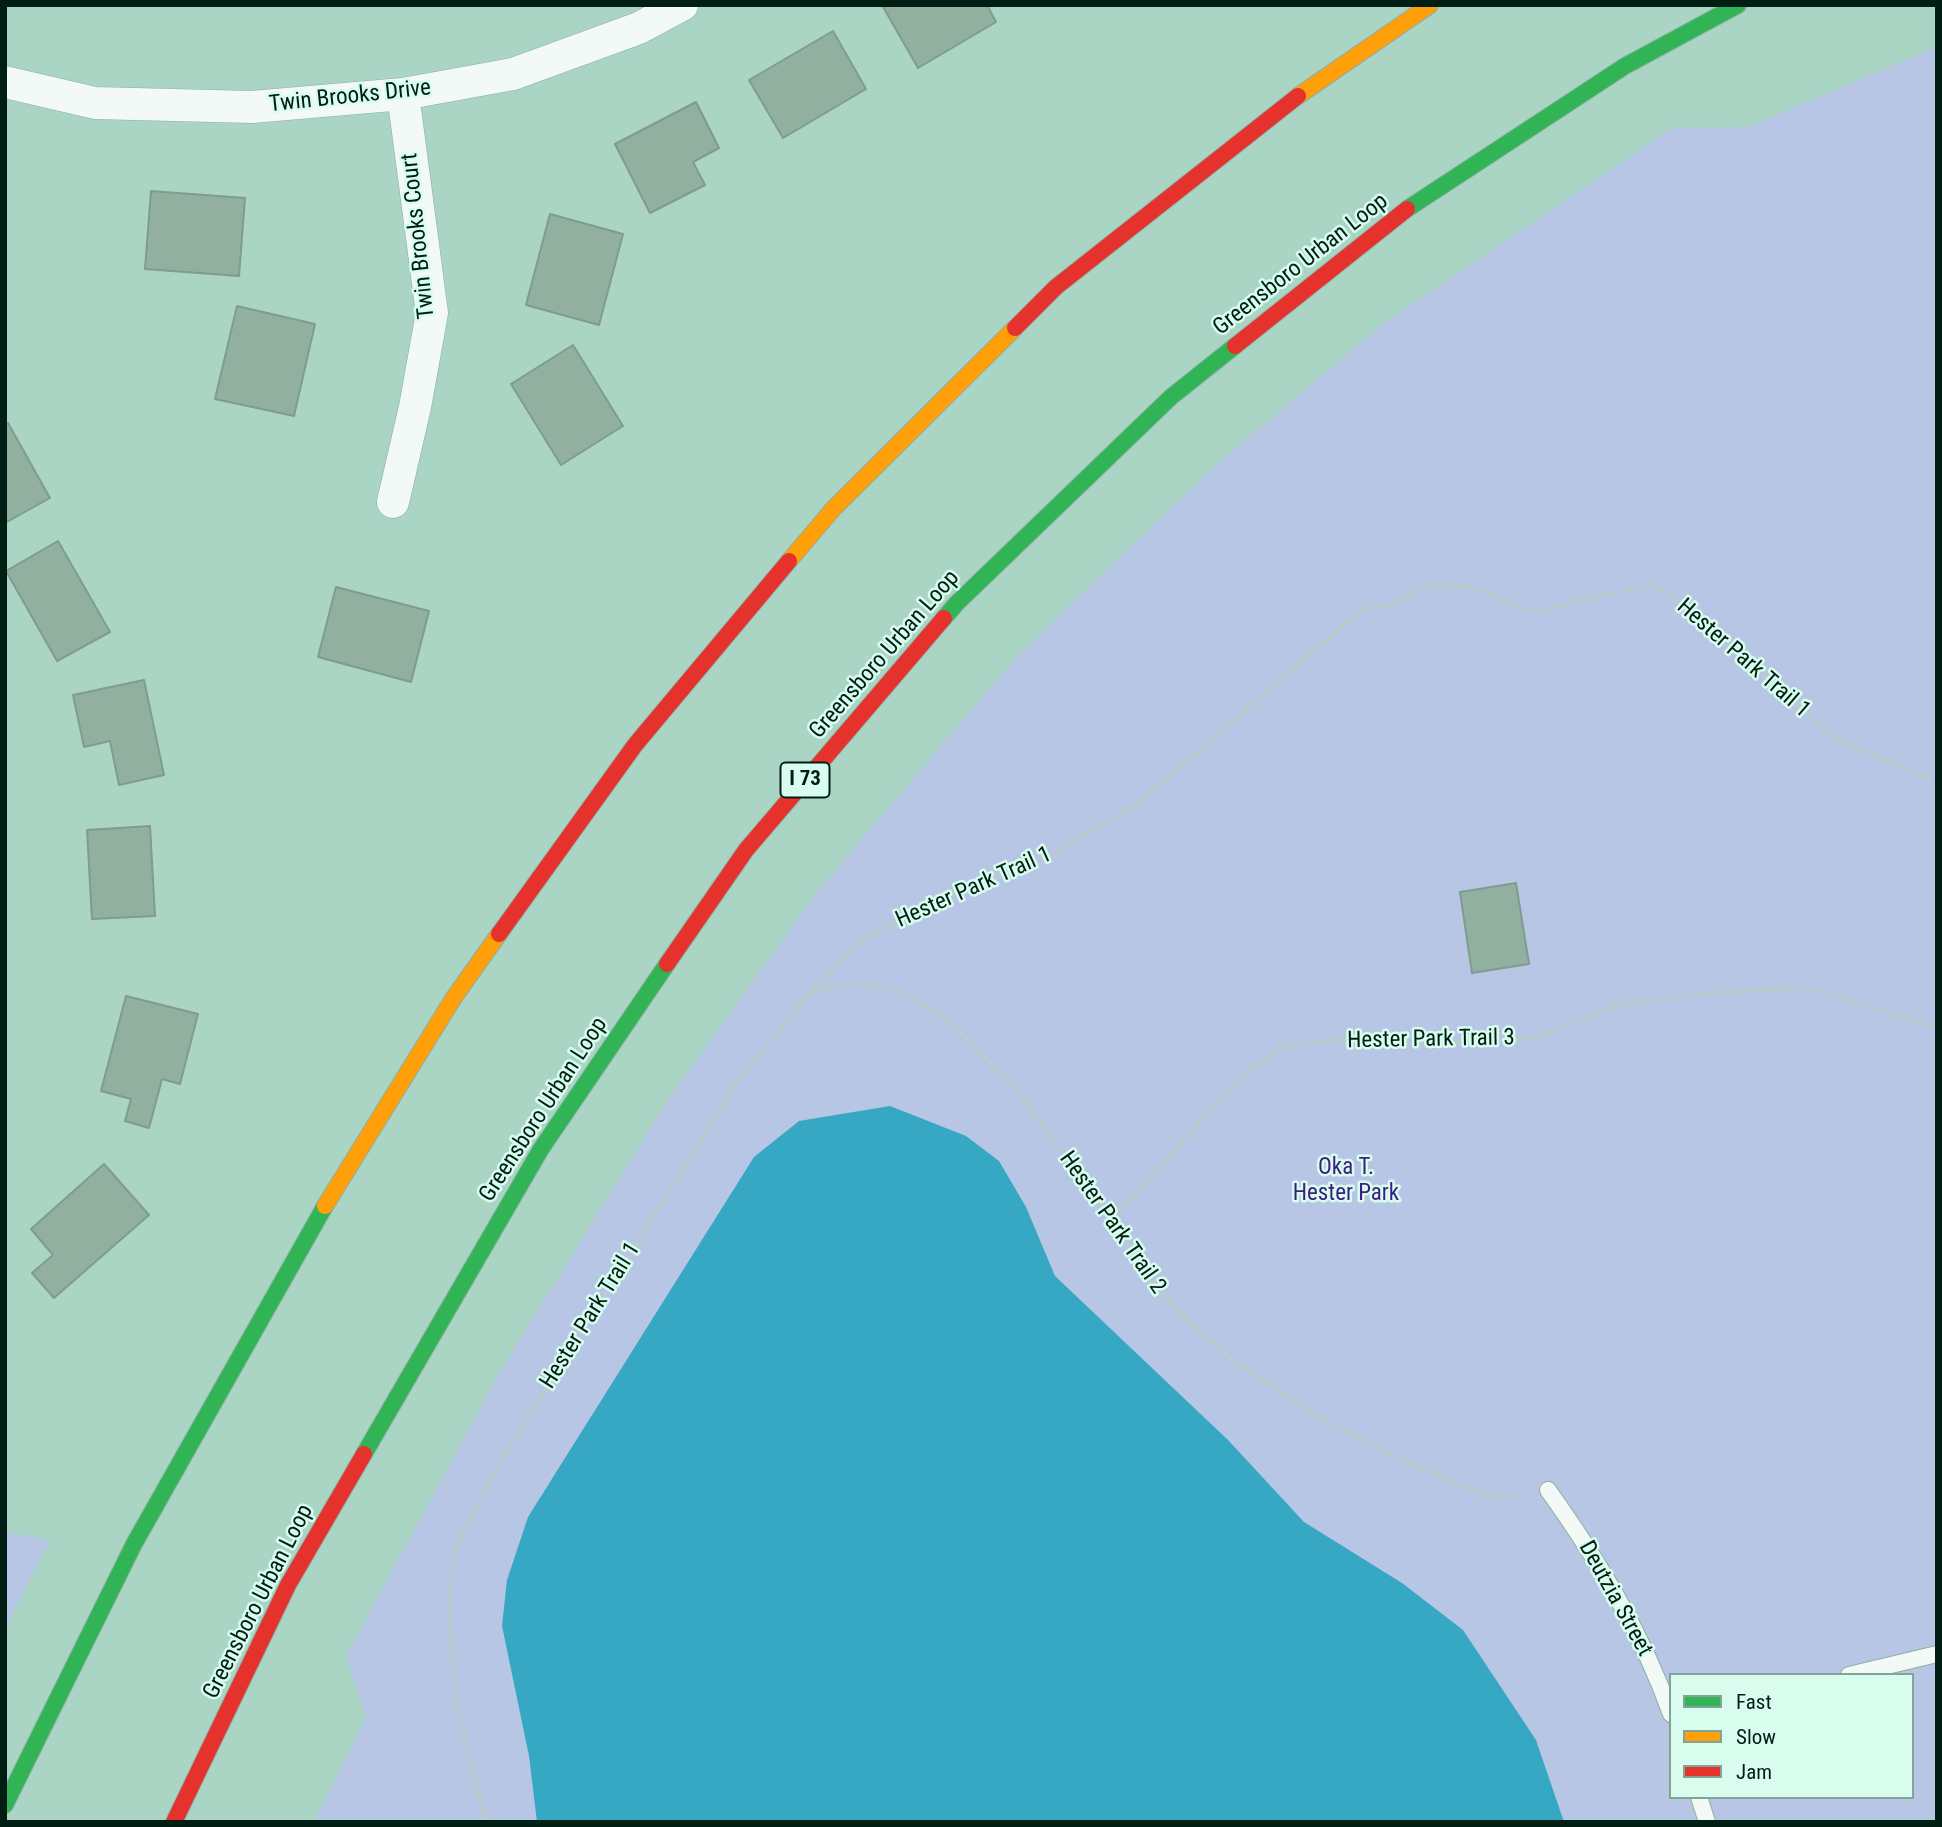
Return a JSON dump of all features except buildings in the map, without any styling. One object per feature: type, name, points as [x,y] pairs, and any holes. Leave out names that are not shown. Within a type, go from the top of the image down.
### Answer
[{"type":"highway","points":[[5,1805],[134,1544],[304,1241],[453,999],[635,746],[834,508],[1056,287],[1298,95],[1430,5]]},
{"type":"highway","name":"Greensboro Urban Loop","points":[[174,1822],[288,1585],[541,1149],[746,850],[957,603],[1171,397],[1397,216],[1625,66],[1738,5]]},
{"type":"street","name":"Twin Brooks Drive","points":[[5,82],[95,103],[251,107],[403,94],[513,74],[635,17],[682,5]]},
{"type":"street","name":"Twin Brooks Court","points":[[393,502],[415,407],[432,313],[403,94]]},
{"type":"lane","name":"Deutzia Street","points":[[1548,1490],[1623,1606],[1656,1672],[1669,1708]]},
{"type":"lane","points":[[1857,1673],[1937,1654]]},
{"type":"lane","points":[[1700,1799],[1707,1822]]},
{"type":"path","name":"Hester Park Trail 1","points":[[485,1822],[456,1700],[449,1610],[455,1548],[494,1472],[736,1084],[811,991],[860,941],[937,901],[1060,850],[1138,803],[1363,609],[1393,604],[1430,585],[1472,587],[1535,613],[1575,601],[1654,585],[1703,620],[1836,739],[1937,782]]},
{"type":"path","name":"Hester Park Trail 2","points":[[811,991],[861,983],[903,993],[947,1019],[1015,1088],[1112,1220],[1159,1292],[1228,1357],[1328,1423],[1418,1467],[1490,1497],[1548,1490]]},
{"type":"path","name":"Hester Park Trail 3","points":[[1112,1220],[1241,1076],[1282,1047],[1338,1040],[1444,1042],[1531,1039],[1618,1005],[1712,993],[1807,987],[1937,1028]]},
{"type":"green space","name":"Oka T. Hester Park","points":[[1937,47],[1937,1822],[314,1822],[366,1717],[346,1656],[501,1370],[668,1100],[817,892],[1020,653],[1215,466],[1383,324],[1672,128],[1748,127]]},
{"type":"green space","points":[[5,1532],[50,1540],[5,1629]]},
{"type":"water","points":[[890,1106],[966,1136],[999,1161],[1026,1207],[1055,1276],[1228,1440],[1304,1522],[1402,1583],[1463,1630],[1536,1740],[1564,1822],[537,1822],[529,1756],[502,1626],[507,1580],[528,1517],[754,1157],[799,1121]]},
{"type":"traffic: fast","points":[[1407,209],[1625,66],[1738,5]]},
{"type":"traffic: fast","points":[[944,618],[1171,397],[1235,346]]},
{"type":"traffic: fast","points":[[364,1454],[541,1149],[667,964]]},
{"type":"traffic: fast","points":[[5,1805],[134,1544],[325,1206]]},
{"type":"traffic: slow","points":[[1298,96],[1430,5]]},
{"type":"traffic: slow","points":[[789,561],[834,508],[1015,328]]},
{"type":"traffic: slow","points":[[325,1206],[453,999],[499,934]]},
{"type":"traffic: jam","points":[[1015,328],[1056,287],[1298,96]]},
{"type":"traffic: jam","points":[[1235,346],[1407,209]]},
{"type":"traffic: jam","points":[[499,934],[635,745],[789,561]]},
{"type":"traffic: jam","points":[[667,964],[746,850],[944,618]]},
{"type":"traffic: jam","points":[[174,1822],[288,1585],[364,1454]]}]
